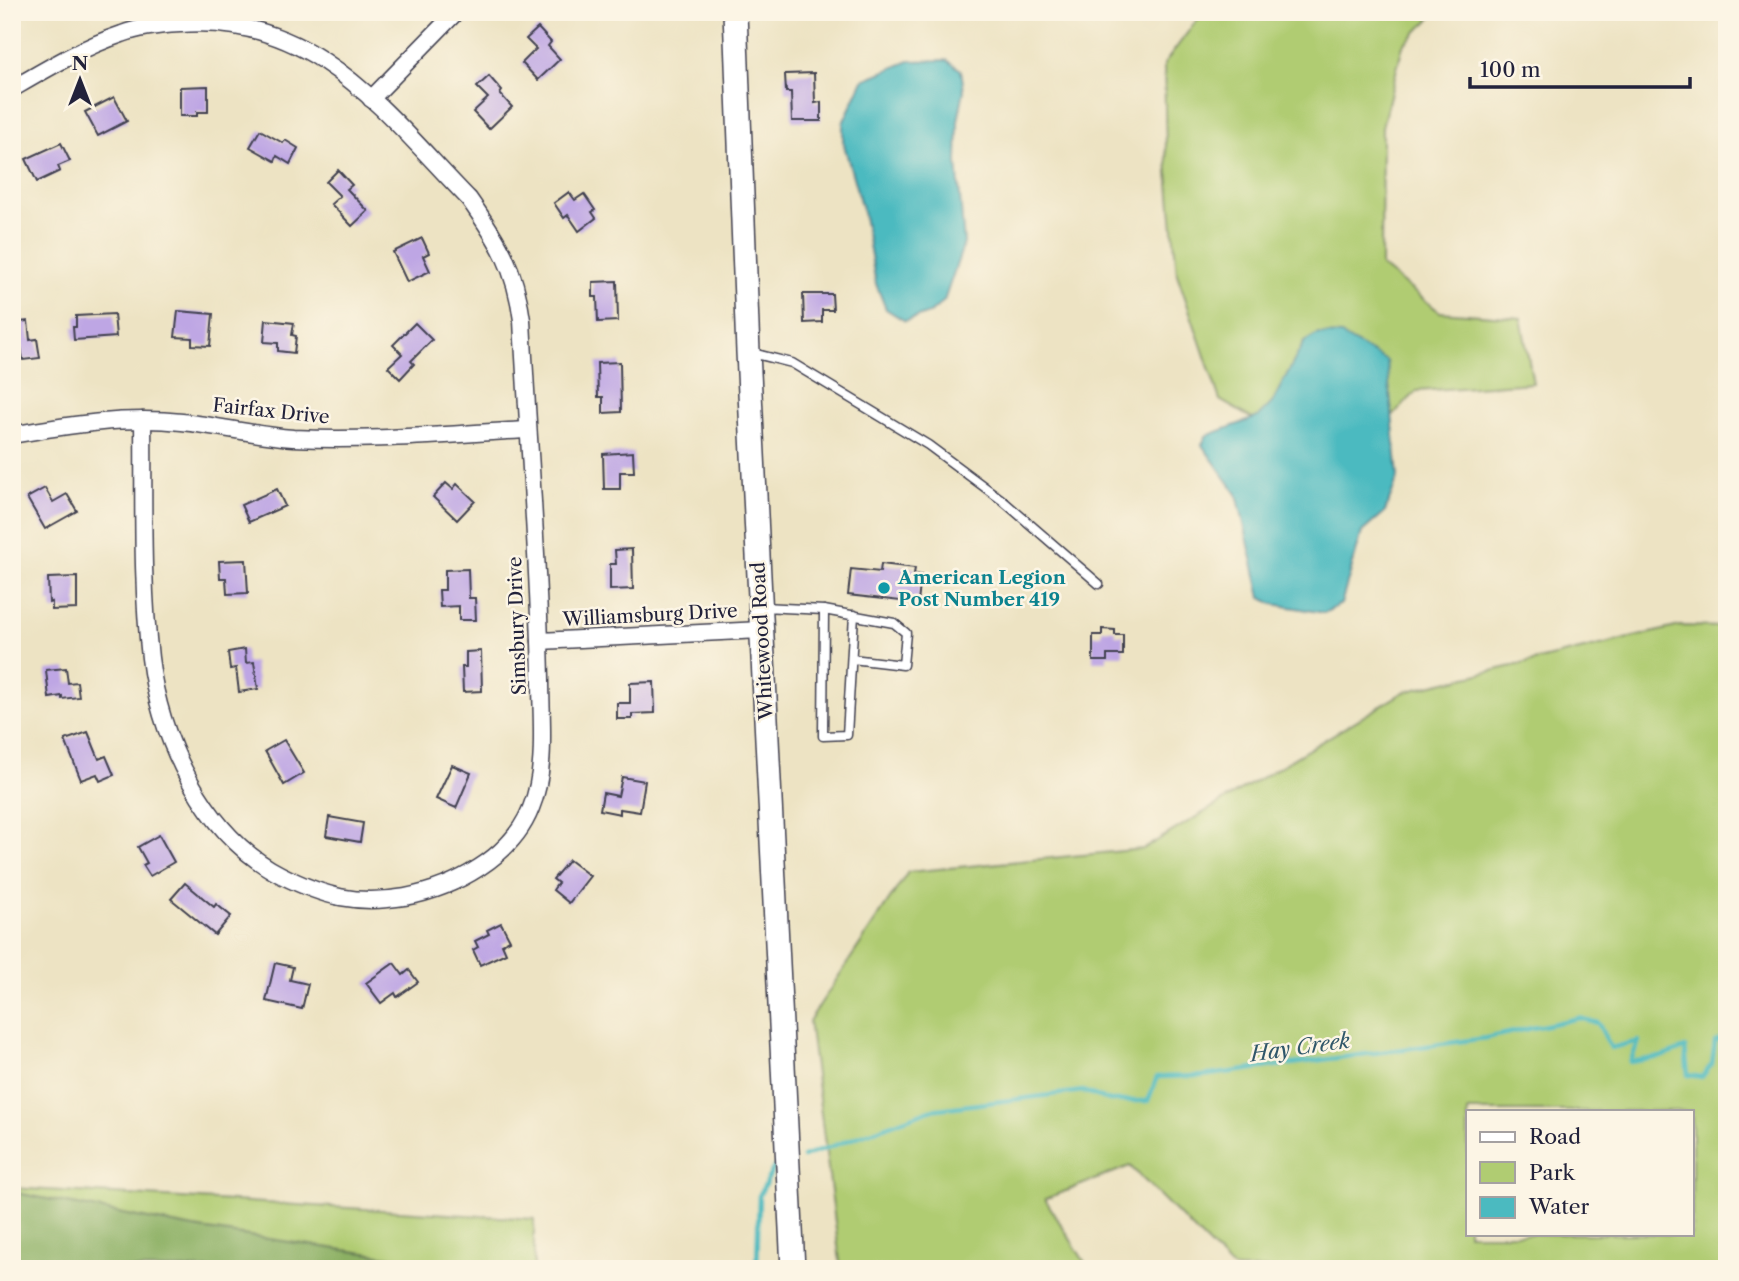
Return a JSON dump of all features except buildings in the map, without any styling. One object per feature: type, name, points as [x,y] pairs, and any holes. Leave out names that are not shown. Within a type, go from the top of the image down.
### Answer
[{"type":"street","points":[[371,99],[456,12]]},
{"type":"street","name":"Whitewood Road","points":[[734,12],[793,1269]]},
{"type":"street","name":"Simsbury Drive","points":[[12,89],[81,50],[124,33],[161,25],[202,22],[239,26],[281,38],[309,50],[341,72],[371,99],[468,198],[508,260],[518,290],[522,320],[540,641],[541,741],[531,807],[519,829],[498,853],[469,873],[440,887],[408,896],[371,902],[334,897],[302,886],[265,866],[239,846],[208,811],[170,738],[150,660],[146,607],[143,420]]},
{"type":"street","name":"Fairfax Drive","points":[[12,435],[52,427],[143,420],[181,422],[270,436],[352,440],[527,430]]},
{"type":"street","name":"Williamsburg Drive","points":[[540,641],[761,630]]},
{"type":"lane","points":[[748,352],[792,363],[928,444],[1002,500],[1099,584]]},
{"type":"lane","points":[[760,607],[824,610],[894,622],[906,633],[903,665],[852,659]]},
{"type":"lane","points":[[824,610],[823,736],[847,735],[854,615]]},
{"type":"green space","points":[[1203,12],[1437,12],[1403,45],[1382,127],[1381,266],[1440,312],[1521,318],[1533,383],[1417,391],[1340,470],[1220,400],[1177,274],[1166,149],[1164,64]]},
{"type":"green space","points":[[1680,626],[1727,627],[1727,1269],[1233,1269],[1130,1166],[1045,1199],[1089,1269],[841,1269],[809,1021],[908,872],[1143,849],[1404,692]]},
{"type":"green space","points":[[12,1188],[534,1219],[534,1269],[12,1269]]},
{"type":"green space","points":[[12,1192],[194,1228],[475,1269],[12,1269]]},
{"type":"water","points":[[947,60],[961,70],[964,90],[958,121],[957,162],[964,243],[944,301],[930,313],[905,321],[886,309],[876,284],[864,216],[843,141],[843,123],[863,80],[909,61]]},
{"type":"water","points":[[1318,334],[1341,335],[1387,361],[1398,477],[1385,512],[1362,532],[1341,604],[1324,613],[1273,604],[1261,597],[1237,494],[1202,445],[1206,436],[1258,417],[1272,403],[1304,342]]},
{"type":"waterway","name":"Hay Creek","points":[[803,1157],[930,1110],[1083,1091],[1110,1101],[1148,1101],[1157,1077],[1202,1076],[1486,1038],[1579,1018],[1598,1023],[1611,1048],[1639,1041],[1630,1062],[1661,1057],[1685,1048],[1688,1075],[1702,1077],[1712,1064],[1715,1042],[1727,1036]]},
{"type":"waterway","name":"Hay Creek","points":[[757,1269],[759,1196],[774,1167]]},
{"type":"place","name":"American Legion Post Number 419","points":[[884,588]]}]
